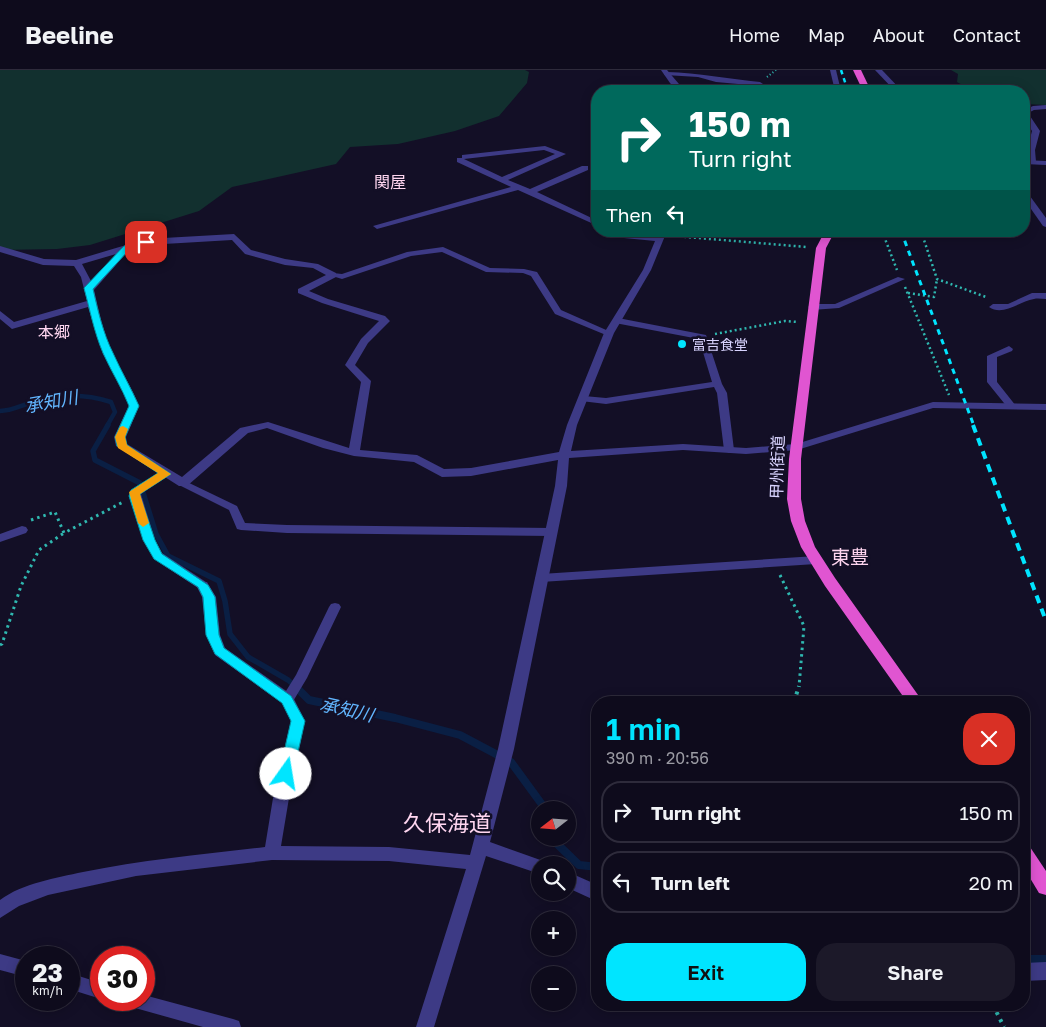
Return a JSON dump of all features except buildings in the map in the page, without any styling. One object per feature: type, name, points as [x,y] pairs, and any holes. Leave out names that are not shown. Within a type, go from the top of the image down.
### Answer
[{"type":"highway","points":[[857,70],[864,85]]},
{"type":"highway","name":"甲州街道","points":[[826,237],[820,248],[797,446],[794,499],[798,521],[808,547],[816,560],[912,696]]},
{"type":"highway","points":[[1030,863],[1046,887]]},
{"type":"street","points":[[878,70],[893,85]]},
{"type":"street","points":[[665,72],[677,85]]},
{"type":"street","points":[[1030,109],[1046,107]]},
{"type":"street","points":[[1030,122],[1036,131],[1030,154]]},
{"type":"street","points":[[503,179],[562,154],[545,148],[463,158],[503,179],[591,221]]},
{"type":"street","points":[[531,192],[586,168]]},
{"type":"street","points":[[377,226],[520,187]]},
{"type":"street","points":[[1030,202],[1046,224]]},
{"type":"street","points":[[0,249],[43,262],[76,263],[146,242],[234,237],[248,252],[284,262],[315,266],[333,275]]},
{"type":"street","points":[[425,1027],[478,854],[506,749],[561,486],[564,456],[572,425],[609,334],[618,322],[647,270],[660,237]]},
{"type":"street","points":[[89,288],[127,248]]},
{"type":"street","points":[[76,263],[86,277],[108,354],[126,385],[134,406],[120,437],[122,446],[165,474],[183,483],[244,430],[255,427],[268,426],[354,453],[417,459],[442,473],[471,472],[564,456],[683,447],[746,451],[797,446],[843,434],[933,405],[1046,407]]},
{"type":"street","points":[[333,275],[301,291],[325,301],[382,318],[385,321],[376,327],[350,365],[366,381],[354,453]]},
{"type":"street","points":[[0,314],[12,326],[92,303]]},
{"type":"street","points":[[202,585],[209,597],[212,635],[220,651],[290,695],[298,721],[282,792],[272,853]]},
{"type":"street","points":[[0,910],[13,900],[48,887],[136,869],[272,853],[478,854],[531,865]]},
{"type":"street","points":[[576,884],[591,891]]},
{"type":"street","points":[[1030,972],[1046,971]]},
{"type":"lane","points":[[833,70],[837,85]]},
{"type":"lane","points":[[665,72],[698,75],[716,80],[760,84]]},
{"type":"lane","points":[[1030,162],[1046,163]]},
{"type":"lane","points":[[333,275],[342,277],[410,254],[443,249],[489,270],[524,271],[534,274],[558,312],[609,334]]},
{"type":"lane","points":[[812,306],[836,306],[901,280]]},
{"type":"lane","points":[[994,306],[1010,306],[1032,296],[1046,296]]},
{"type":"lane","points":[[618,322],[702,336],[717,384],[722,393],[729,450]]},
{"type":"lane","points":[[1009,350],[992,356],[992,382],[1011,406]]},
{"type":"lane","points":[[584,399],[606,401],[717,384]]},
{"type":"lane","points":[[165,474],[141,490],[149,540],[158,556],[202,585]]},
{"type":"lane","points":[[183,483],[233,508],[241,526],[287,529],[551,532]]},
{"type":"lane","points":[[0,538],[22,530]]},
{"type":"lane","points":[[541,578],[816,560]]},
{"type":"lane","points":[[290,695],[301,678],[335,607]]},
{"type":"lane","points":[[0,962],[15,966]]},
{"type":"lane","points":[[155,1006],[233,1027]]},
{"type":"path","points":[[685,237],[820,248]]},
{"type":"path","points":[[884,237],[948,389],[951,405]]},
{"type":"path","points":[[908,293],[926,298],[934,297],[937,279],[923,237]]},
{"type":"path","points":[[937,279],[1010,306]]},
{"type":"path","points":[[702,336],[785,321],[810,322]]},
{"type":"path","points":[[0,645],[2,644],[21,586],[39,550],[64,533],[141,490]]},
{"type":"path","points":[[22,530],[33,518],[55,512],[64,533]]},
{"type":"path","points":[[772,563],[788,589],[804,626],[800,689],[797,696]]},
{"type":"path","points":[[996,1011],[1004,1027]]},
{"type":"green space","points":[[0,70],[525,70],[529,72],[527,83],[499,116],[455,131],[398,144],[350,147],[336,164],[232,187],[199,211],[90,245],[57,249],[0,250]]},
{"type":"green space","points":[[951,70],[1046,70],[1046,105],[1030,104],[1030,85],[962,85],[957,82],[958,74]]},
{"type":"waterway","name":"承知川","points":[[0,411],[61,396],[90,397],[111,402],[115,412],[107,426]]},
{"type":"waterway","name":"承知川","points":[[108,425],[93,451],[95,460],[140,483],[156,534],[168,556],[219,581],[225,601],[230,634],[248,657],[288,680],[296,687]]},
{"type":"waterway","name":"承知川","points":[[296,687],[309,700],[395,718],[460,735],[511,762],[539,801]]},
{"type":"waterway","name":"承知川","points":[[559,846],[579,865],[591,866]]},
{"type":"waterway","name":"承知川","points":[[1030,959],[1046,959]]},
{"type":"railway","points":[[841,70],[846,85]]},
{"type":"railway","points":[[903,237],[974,426]]},
{"type":"railway","points":[[973,425],[1046,621]]},
{"type":"slow traffic","points":[[123,429],[120,437],[122,446],[165,474],[135,492],[143,523]]},
{"type":"place","name":"富吉食堂","points":[[682,344]]},
{"type":"district","name":"関屋","points":[[390,182]]},
{"type":"district","name":"本郷","points":[[54,332]]},
{"type":"district","name":"東豊","points":[[850,556]]},
{"type":"district","name":"久保海道","points":[[447,822]]},
{"type":"route","points":[[146,242],[127,248],[89,288],[97,324],[108,354],[126,385],[134,406],[120,437],[122,446],[165,474],[135,492],[135,496],[149,540],[158,556],[202,585],[209,597],[212,635],[220,651],[287,699],[298,721],[286,774]]}]
